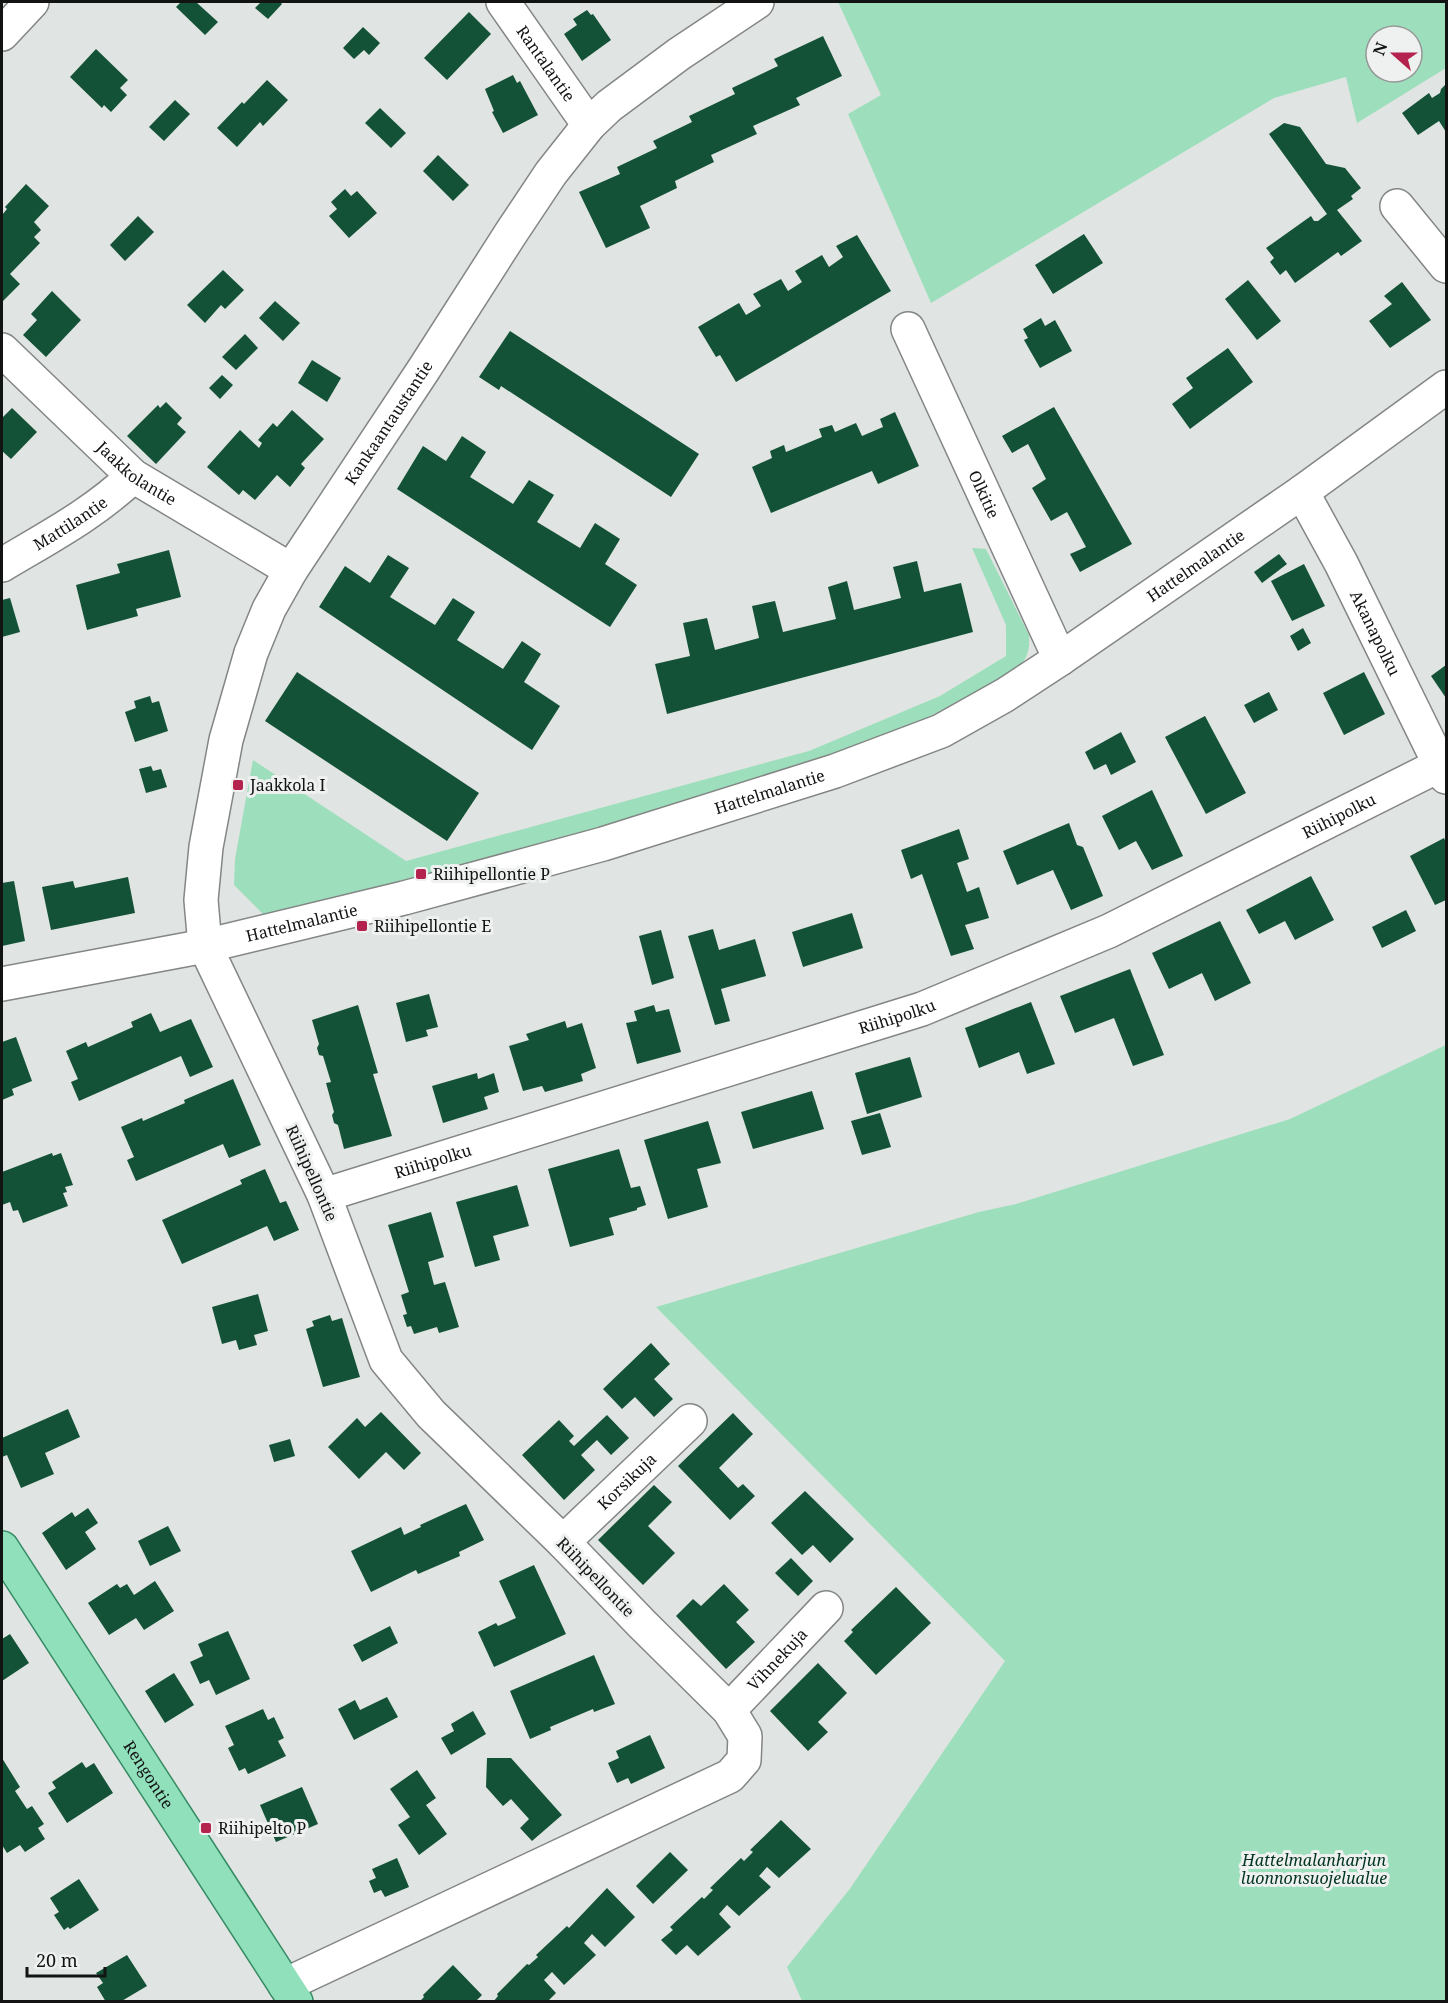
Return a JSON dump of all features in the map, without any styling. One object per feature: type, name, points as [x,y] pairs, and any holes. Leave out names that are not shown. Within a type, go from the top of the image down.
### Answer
[{"type":"main road","name":"Rengontie","points":[[2,1548],[291,1993]]},
{"type":"street","points":[[2,34],[32,2]]},
{"type":"street","name":"Rantalantie","points":[[503,2],[589,125]]},
{"type":"street","name":"Kankaantaustantie","points":[[205,946],[201,900],[206,847],[226,740],[251,653],[269,609],[291,570],[551,173],[589,125],[609,106],[679,54],[757,2]]},
{"type":"street","points":[[1397,206],[1446,266]]},
{"type":"street","name":"Olkitie","points":[[909,329],[1060,659]]},
{"type":"street","name":"Jaakkolantie","points":[[2,350],[133,476],[291,570]]},
{"type":"street","name":"Hattelmalantie","points":[[2,984],[205,946],[404,898],[603,844],[835,771],[941,730],[1005,695],[1060,659],[1302,492],[1446,387]]},
{"type":"street","name":"Mattilantie","points":[[2,565],[69,525],[117,491],[133,476]]},
{"type":"street","name":"Akanapolku","points":[[1302,492],[1341,563],[1443,771]]},
{"type":"street","name":"Riihipolku","points":[[324,1196],[922,1009],[1108,931],[1443,771]]},
{"type":"street","name":"Riihipellontie","points":[[205,946],[324,1196],[386,1360],[431,1414],[563,1542],[729,1710],[745,1736],[744,1760],[730,1776],[291,1993]]},
{"type":"street","name":"Korsikuja","points":[[563,1542],[690,1421]]},
{"type":"street","name":"Vihnekuja","points":[[729,1710],[826,1608]]},
{"type":"green space","points":[[838,2],[1446,2],[1446,68],[1424,82],[1424,24],[1364,24],[1364,84],[1420,84],[1357,123],[1346,77],[1274,98],[931,303],[848,114],[881,95]]},
{"type":"green space","points":[[972,548],[986,549],[1029,635],[1027,655],[1015,672],[911,726],[773,779],[499,859],[271,915],[263,914],[234,885],[235,859],[253,760],[406,861],[809,751],[940,696],[1006,656],[1006,625]]},
{"type":"green space","name":"Hattelmalanharjun luonnonsuojelualue","points":[[1446,1045],[1446,2001],[802,2001],[787,1967],[849,1890],[1005,1661],[656,1307],[979,1212],[1016,1204],[1290,1119]]},
{"type":"building","points":[[181,2],[196,2],[218,22],[205,35],[176,7]]},
{"type":"building","points":[[261,2],[280,2],[282,4],[268,19],[255,8]]},
{"type":"building","points":[[587,10],[591,15],[593,14],[611,40],[582,61],[564,34],[577,25],[573,19]]},
{"type":"building","points":[[469,12],[491,34],[447,80],[424,58]]},
{"type":"building","points":[[363,27],[380,43],[369,55],[364,50],[354,59],[343,48]]},
{"type":"building","points":[[823,36],[842,76],[796,98],[800,105],[753,126],[757,134],[711,155],[714,162],[675,181],[677,188],[640,206],[650,228],[606,248],[579,192],[620,174],[617,167],[657,148],[653,141],[692,122],[689,116],[735,94],[732,88],[778,66],[774,59]]},
{"type":"building","points":[[96,49],[128,80],[120,88],[127,95],[111,112],[104,105],[102,108],[70,77]]},
{"type":"building","points":[[513,75],[517,83],[520,81],[538,115],[503,133],[492,112],[494,111],[485,89]]},
{"type":"building","points":[[267,80],[288,100],[263,126],[260,122],[237,147],[217,128]]},
{"type":"building","points":[[1446,84],[1446,132],[1439,121],[1418,135],[1402,113],[1429,93],[1432,98],[1440,93]]},
{"type":"building","points":[[175,100],[190,114],[164,141],[149,127]]},
{"type":"building","points":[[380,108],[406,133],[391,148],[365,123]]},
{"type":"building","points":[[1284,123],[1300,127],[1326,164],[1345,168],[1361,188],[1351,196],[1353,199],[1337,210],[1362,241],[1341,256],[1338,252],[1295,283],[1286,270],[1280,275],[1270,262],[1274,258],[1266,248],[1311,216],[1314,221],[1318,221],[1327,214],[1269,134]]},
{"type":"building","points":[[438,155],[469,185],[453,201],[423,171]]},
{"type":"building","points":[[26,184],[49,206],[34,222],[41,230],[34,237],[40,243],[10,274],[20,284],[2,302],[2,215],[7,209],[5,207]]},
{"type":"building","points":[[345,189],[351,196],[357,191],[377,213],[349,238],[329,216],[337,209],[331,202]]},
{"type":"building","points":[[138,216],[154,232],[125,261],[110,245]]},
{"type":"building","points":[[1084,234],[1103,263],[1053,294],[1035,265]]},
{"type":"building","points":[[857,235],[891,291],[736,382],[720,355],[716,357],[698,327],[739,303],[746,315],[761,306],[753,294],[781,279],[788,291],[802,282],[795,271],[822,255],[829,267],[843,257],[836,246]]},
{"type":"building","points":[[223,270],[244,290],[225,309],[221,305],[205,323],[187,305]]},
{"type":"building","points":[[1248,280],[1281,321],[1257,340],[1225,299]]},
{"type":"building","points":[[1402,282],[1431,320],[1390,348],[1369,321],[1392,304],[1384,296]]},
{"type":"building","points":[[52,291],[81,320],[46,357],[23,335],[37,320],[31,314]]},
{"type":"building","points":[[275,301],[300,323],[283,341],[259,318]]},
{"type":"building","points":[[1041,318],[1045,326],[1055,320],[1072,351],[1040,368],[1024,340],[1028,338],[1023,329]]},
{"type":"building","points":[[510,331],[699,454],[671,497],[501,386],[499,390],[479,377]]},
{"type":"building","points":[[245,334],[258,348],[236,370],[222,357]]},
{"type":"building","points":[[1228,348],[1253,382],[1190,429],[1172,404],[1193,388],[1186,378]]},
{"type":"building","points":[[312,360],[341,378],[327,402],[298,383]]},
{"type":"building","points":[[222,375],[233,385],[220,399],[209,388]]},
{"type":"building","points":[[166,402],[182,418],[177,424],[186,432],[156,464],[127,436],[158,405],[160,408]]},
{"type":"building","points":[[1054,407],[1132,544],[1080,572],[1070,554],[1086,547],[1067,512],[1051,521],[1032,488],[1046,479],[1028,444],[1012,453],[1002,436]]},
{"type":"building","points":[[12,408],[37,432],[11,459],[2,451],[2,418]]},
{"type":"building","points":[[292,410],[324,439],[301,464],[305,468],[290,487],[277,475],[255,500],[243,490],[239,495],[207,467],[240,430],[259,448],[262,443],[258,440],[273,423],[277,427]]},
{"type":"building","points":[[895,412],[919,466],[878,484],[872,471],[771,513],[752,467],[772,458],[770,451],[784,445],[786,452],[822,437],[819,429],[832,425],[835,432],[856,423],[862,436],[883,427],[880,419]]},
{"type":"building","points":[[462,436],[486,452],[470,477],[513,504],[529,480],[554,495],[537,522],[580,548],[595,523],[620,539],[605,564],[637,585],[610,627],[397,489],[423,446],[446,461]]},
{"type":"building","points":[[169,550],[181,597],[136,609],[138,616],[87,630],[76,585],[120,573],[117,564]]},
{"type":"building","points":[[1279,554],[1287,564],[1262,583],[1254,572]]},
{"type":"building","points":[[388,555],[409,568],[390,597],[435,625],[453,598],[475,612],[457,640],[503,669],[522,641],[541,654],[524,682],[560,706],[532,750],[319,607],[345,566],[370,583]]},
{"type":"building","points":[[917,561],[924,592],[961,583],[973,632],[667,714],[655,664],[690,656],[683,623],[707,618],[715,650],[759,638],[752,606],[775,601],[783,632],[836,619],[828,587],[847,581],[854,610],[901,598],[893,567]]},
{"type":"building","points":[[1304,564],[1325,606],[1292,621],[1271,581]]},
{"type":"building","points":[[10,598],[20,632],[2,637],[2,600]]},
{"type":"building","points":[[1303,628],[1311,643],[1298,651],[1290,636]]},
{"type":"building","points":[[1446,665],[1446,698],[1431,676]]},
{"type":"building","points":[[297,672],[479,793],[447,841],[265,721]]},
{"type":"building","points":[[1364,672],[1385,714],[1344,735],[1323,693]]},
{"type":"building","points":[[1269,692],[1278,710],[1254,723],[1244,705]]},
{"type":"building","points":[[150,696],[152,703],[159,701],[168,731],[135,742],[125,712],[136,708],[134,701]]},
{"type":"building","points":[[1205,716],[1246,793],[1206,814],[1165,737]]},
{"type":"building","points":[[1121,732],[1136,762],[1111,775],[1106,764],[1094,770],[1085,752]]},
{"type":"building","points":[[151,766],[153,771],[161,769],[167,787],[146,793],[139,769]]},
{"type":"building","points":[[1152,790],[1183,856],[1152,870],[1136,841],[1119,850],[1102,816]]},
{"type":"building","points":[[1069,823],[1077,845],[1083,847],[1103,896],[1071,910],[1053,870],[1017,885],[1003,851]]},
{"type":"building","points":[[959,829],[969,859],[957,863],[967,892],[979,887],[989,918],[965,925],[974,949],[951,956],[922,874],[911,879],[901,850]]},
{"type":"building","points":[[1444,838],[1446,843],[1446,900],[1435,905],[1410,856]]},
{"type":"building","points":[[1311,876],[1334,920],[1295,940],[1285,921],[1259,934],[1246,910]]},
{"type":"building","points":[[128,877],[135,913],[51,930],[42,887],[73,881],[75,888]]},
{"type":"building","points":[[14,881],[25,941],[2,946],[2,883]]},
{"type":"building","points":[[1406,910],[1416,931],[1382,948],[1372,927]]},
{"type":"building","points":[[852,913],[863,948],[803,967],[792,932]]},
{"type":"building","points":[[1220,921],[1251,983],[1215,1001],[1202,973],[1169,989],[1152,953]]},
{"type":"building","points":[[713,929],[719,950],[755,939],[766,976],[721,989],[730,1021],[715,1025],[688,936]]},
{"type":"building","points":[[661,930],[674,978],[652,985],[639,936]]},
{"type":"building","points":[[1130,969],[1164,1055],[1133,1066],[1114,1018],[1075,1033],[1060,996]]},
{"type":"building","points":[[429,994],[438,1027],[426,1030],[428,1036],[406,1042],[396,1003]]},
{"type":"building","points":[[1031,1002],[1055,1064],[1027,1074],[1019,1052],[979,1068],[965,1028]]},
{"type":"building","points":[[358,1005],[378,1073],[373,1074],[392,1136],[344,1149],[338,1125],[334,1123],[332,1115],[334,1112],[326,1083],[331,1082],[323,1056],[319,1055],[317,1048],[319,1044],[312,1020]]},
{"type":"building","points":[[654,1005],[656,1012],[669,1009],[681,1052],[637,1064],[626,1023],[637,1021],[634,1011]]},
{"type":"building","points":[[151,1013],[160,1032],[191,1019],[213,1067],[190,1077],[181,1056],[79,1101],[71,1082],[78,1079],[66,1051],[86,1042],[88,1047],[133,1027],[131,1022]]},
{"type":"building","points":[[565,1021],[567,1028],[582,1023],[596,1068],[581,1074],[583,1081],[545,1092],[542,1086],[523,1091],[509,1046],[529,1040],[526,1034]]},
{"type":"building","points":[[16,1037],[32,1081],[12,1089],[14,1095],[2,1100],[2,1042]]},
{"type":"building","points":[[910,1057],[922,1097],[867,1114],[855,1073]]},
{"type":"building","points":[[477,1073],[478,1079],[494,1073],[499,1092],[484,1097],[488,1109],[443,1123],[432,1086]]},
{"type":"building","points":[[233,1079],[261,1145],[229,1158],[223,1144],[136,1181],[127,1160],[134,1157],[121,1127],[142,1118],[143,1121],[185,1103],[184,1100]]},
{"type":"building","points":[[812,1091],[824,1129],[753,1149],[741,1112]]},
{"type":"building","points":[[880,1113],[891,1147],[862,1155],[851,1121]]},
{"type":"building","points":[[708,1121],[721,1163],[697,1169],[708,1207],[668,1219],[644,1140]]},
{"type":"building","points":[[619,1149],[631,1188],[640,1186],[646,1205],[609,1218],[614,1235],[570,1247],[548,1169]]},
{"type":"building","points":[[52,1153],[53,1156],[61,1153],[73,1185],[65,1187],[67,1192],[63,1193],[68,1206],[23,1223],[18,1210],[13,1211],[10,1202],[2,1205],[2,1172]]},
{"type":"building","points":[[265,1169],[280,1203],[286,1201],[299,1230],[274,1241],[267,1226],[182,1264],[162,1220],[242,1184],[240,1180]]},
{"type":"building","points":[[517,1185],[529,1226],[493,1236],[500,1260],[475,1267],[456,1202]]},
{"type":"building","points":[[431,1212],[444,1257],[428,1262],[434,1285],[445,1282],[459,1327],[439,1333],[437,1327],[414,1334],[411,1326],[407,1327],[403,1315],[407,1314],[401,1295],[409,1292],[388,1225]]},
{"type":"building","points":[[258,1294],[268,1331],[254,1335],[257,1345],[239,1350],[236,1340],[222,1344],[212,1307]]},
{"type":"building","points":[[330,1315],[332,1321],[342,1318],[360,1377],[323,1387],[306,1329],[314,1326],[312,1321]]},
{"type":"building","points":[[651,1343],[670,1364],[654,1379],[673,1399],[654,1417],[635,1397],[622,1409],[603,1389]]},
{"type":"building","points":[[68,1409],[80,1437],[45,1453],[54,1474],[21,1488],[7,1455],[2,1457],[2,1438]]},
{"type":"building","points":[[381,1412],[421,1453],[404,1470],[386,1452],[359,1479],[328,1447],[357,1418],[365,1427]]},
{"type":"building","points":[[733,1413],[753,1434],[719,1468],[738,1488],[743,1484],[755,1496],[730,1520],[678,1466]]},
{"type":"building","points":[[607,1415],[629,1438],[611,1455],[597,1440],[581,1455],[595,1470],[564,1500],[522,1455],[559,1420],[574,1436],[569,1441],[574,1446]]},
{"type":"building","points":[[290,1439],[295,1456],[274,1462],[269,1445]]},
{"type":"building","points":[[654,1485],[672,1502],[648,1526],[675,1553],[643,1585],[598,1540]]},
{"type":"building","points":[[805,1491],[854,1539],[830,1563],[813,1545],[802,1555],[771,1523]]},
{"type":"building","points":[[466,1504],[484,1540],[459,1552],[460,1556],[418,1574],[416,1570],[371,1592],[351,1551],[401,1527],[404,1535]]},
{"type":"building","points":[[88,1508],[98,1523],[85,1532],[96,1549],[66,1570],[42,1533],[72,1512],[75,1517]]},
{"type":"building","points":[[168,1526],[181,1551],[150,1566],[138,1541]]},
{"type":"building","points":[[791,1558],[813,1581],[798,1596],[775,1573]]},
{"type":"building","points":[[534,1565],[566,1634],[494,1667],[478,1632],[496,1623],[498,1626],[516,1618],[499,1581]]},
{"type":"building","points":[[155,1581],[174,1611],[144,1630],[136,1618],[109,1635],[88,1603],[117,1584],[120,1588],[127,1584],[134,1595]]},
{"type":"building","points":[[724,1584],[749,1610],[736,1622],[755,1642],[726,1669],[676,1616],[693,1599],[701,1606]]},
{"type":"building","points":[[896,1587],[931,1623],[876,1675],[844,1641],[853,1632],[851,1630]]},
{"type":"building","points":[[390,1626],[398,1643],[362,1662],[353,1645]]},
{"type":"building","points":[[228,1631],[250,1679],[216,1695],[209,1680],[200,1684],[190,1662],[203,1656],[198,1644]]},
{"type":"building","points":[[10,1634],[29,1663],[2,1681],[2,1639]]},
{"type":"building","points":[[594,1655],[615,1704],[594,1712],[593,1709],[550,1727],[551,1730],[530,1739],[510,1691]]},
{"type":"building","points":[[818,1663],[847,1693],[818,1722],[828,1732],[808,1751],[770,1711]]},
{"type":"building","points":[[174,1673],[194,1705],[165,1723],[145,1691]]},
{"type":"building","points":[[387,1697],[398,1717],[354,1740],[338,1709],[355,1700],[360,1710]]},
{"type":"building","points":[[263,1709],[268,1720],[274,1717],[284,1738],[278,1741],[286,1756],[248,1774],[245,1768],[239,1771],[228,1748],[234,1745],[225,1726]]},
{"type":"building","points":[[473,1711],[486,1734],[451,1755],[441,1738],[454,1731],[451,1724]]},
{"type":"building","points":[[650,1735],[665,1768],[631,1784],[628,1778],[617,1783],[608,1763],[619,1758],[616,1751]]},
{"type":"building","points":[[2,1758],[20,1787],[15,1791],[27,1809],[32,1806],[44,1824],[38,1828],[45,1839],[25,1852],[20,1845],[7,1853],[2,1845]]},
{"type":"building","points":[[487,1758],[511,1758],[562,1815],[532,1841],[520,1828],[529,1819],[511,1799],[503,1806],[486,1787]]},
{"type":"building","points":[[82,1762],[86,1768],[94,1763],[113,1793],[67,1823],[48,1793],[56,1788],[52,1782]]},
{"type":"building","points":[[417,1770],[436,1798],[426,1805],[447,1834],[419,1855],[398,1825],[410,1817],[390,1789]]},
{"type":"building","points":[[302,1787],[318,1824],[276,1842],[260,1805]]},
{"type":"building","points":[[781,1820],[811,1849],[779,1878],[767,1867],[759,1876],[771,1887],[739,1916],[727,1905],[719,1914],[731,1927],[698,1956],[687,1945],[676,1955],[661,1940],[673,1930],[670,1927],[702,1897],[704,1899],[713,1890],[710,1888],[741,1858],[744,1861],[753,1852],[750,1850]]},
{"type":"building","points":[[670,1852],[688,1870],[653,1904],[636,1886]]},
{"type":"building","points":[[397,1858],[409,1887],[385,1897],[381,1890],[374,1893],[369,1881],[376,1878],[372,1869]]},
{"type":"building","points":[[79,1879],[99,1910],[70,1929],[68,1927],[64,1930],[54,1915],[59,1912],[50,1898]]},
{"type":"building","points":[[607,1888],[635,1917],[605,1947],[592,1934],[584,1943],[596,1955],[564,1985],[552,1972],[544,1980],[556,1993],[547,2002],[493,2002],[497,1994],[527,1964],[529,1965],[538,1957],[536,1955],[567,1926],[569,1928]]},
{"type":"building","points":[[127,1955],[147,1986],[120,2002],[106,2002],[97,1987],[103,1983],[96,1973]]},
{"type":"building","points":[[453,1965],[482,1995],[475,2002],[419,2002],[424,1997],[423,1995]]},
{"type":"place","name":"Jaakkola I","points":[[238,785]]},
{"type":"place","name":"Riihipellontie P","points":[[421,874]]},
{"type":"place","name":"Riihipellontie E","points":[[362,926]]},
{"type":"place","name":"Riihipelto P","points":[[206,1828]]}]
